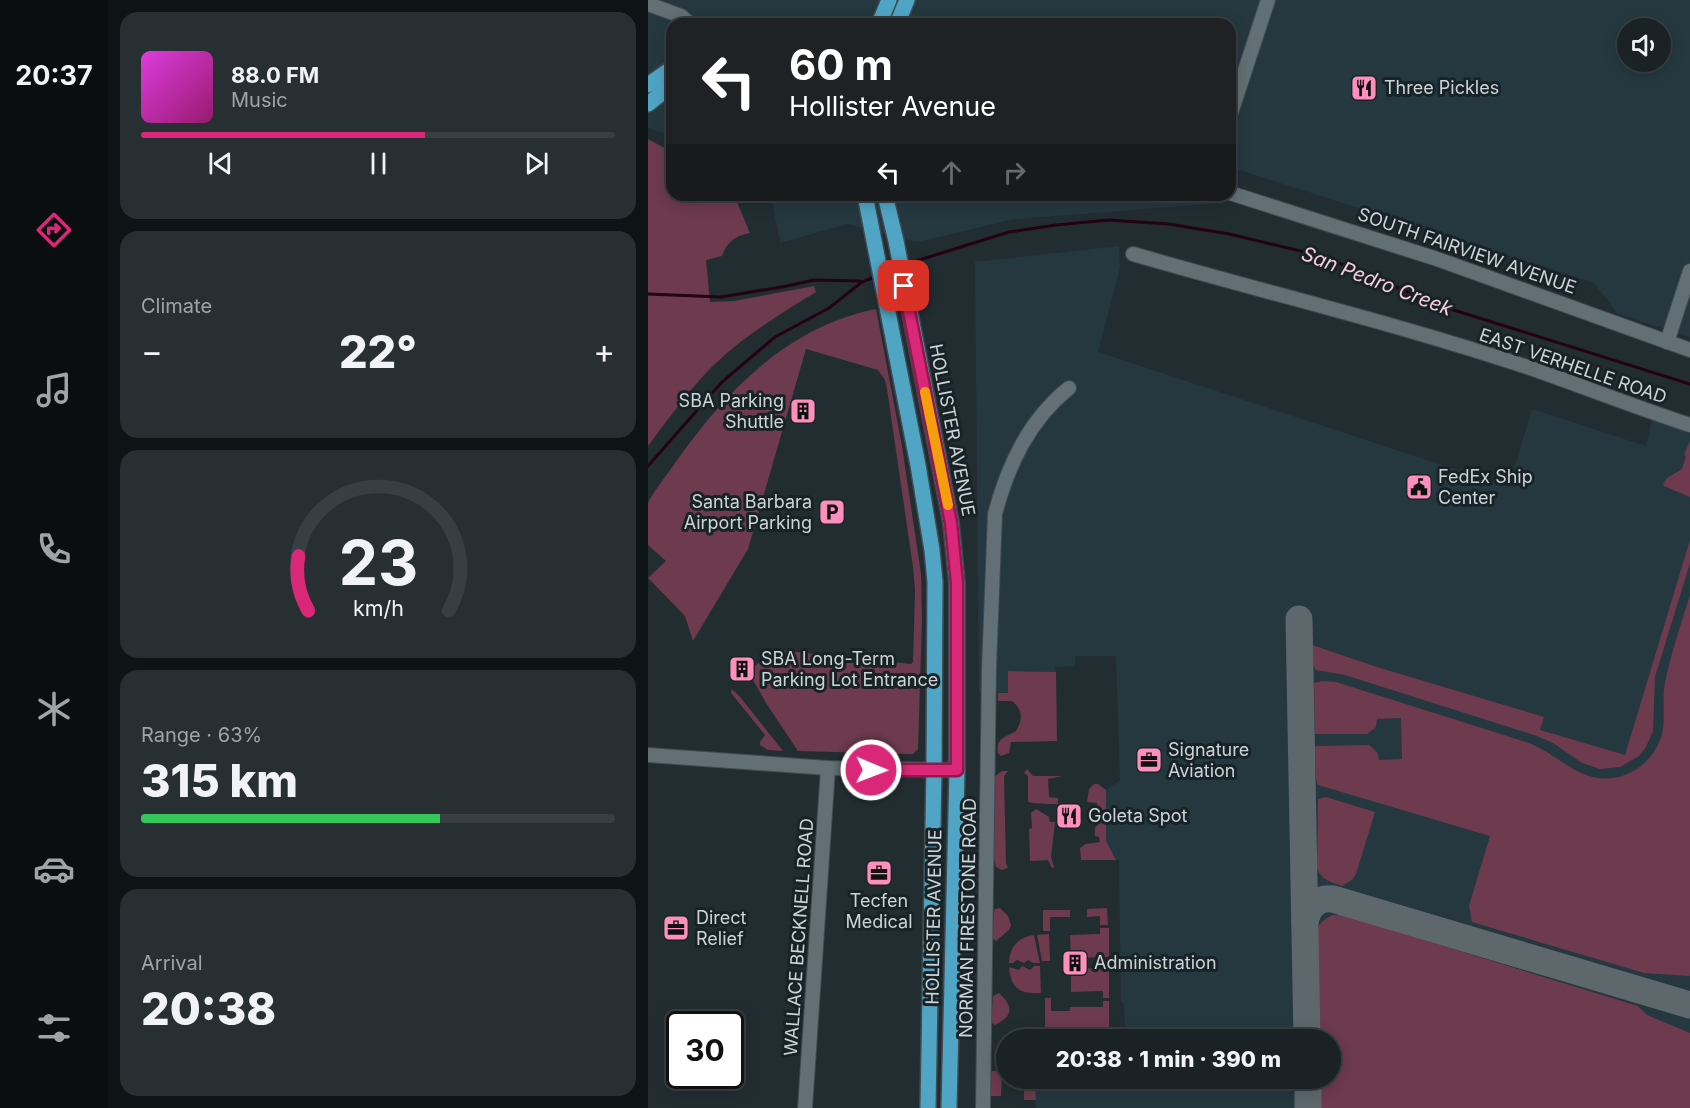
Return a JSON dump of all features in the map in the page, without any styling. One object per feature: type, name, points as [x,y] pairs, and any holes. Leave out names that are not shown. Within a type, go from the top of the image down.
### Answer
[{"type":"main road","points":[[882,18],[889,0]]},
{"type":"main road","points":[[900,18],[907,0]]},
{"type":"main road","points":[[648,85],[666,72]]},
{"type":"main road","points":[[648,104],[666,90]]},
{"type":"main road","name":"HOLLISTER AVENUE","points":[[866,201],[918,465],[935,582],[928,1108]]},
{"type":"main road","name":"HOLLISTER AVENUE","points":[[886,201],[951,523],[957,583],[957,770],[949,1108]]},
{"type":"street","points":[[1236,98],[1268,0]]},
{"type":"street","points":[[649,2],[683,18]]},
{"type":"street","name":"SOUTH FAIRVIEW AVENUE","points":[[1236,195],[1437,260],[1690,350]]},
{"type":"street","name":"EAST VERHELLE ROAD","points":[[1133,254],[1379,322],[1535,370],[1690,425]]},
{"type":"street","points":[[1667,342],[1690,271]]},
{"type":"street","name":"NORMAN FIRESTONE ROAD","points":[[983,1108],[992,965],[989,692],[995,514],[1013,463],[1034,423],[1069,388]]},
{"type":"street","points":[[648,755],[828,768],[957,770]]},
{"type":"street","name":"WALLACE BECKNELL ROAD","points":[[805,1108],[828,768]]},
{"type":"shaded area","points":[[648,0],[1690,0],[1690,337],[1618,314],[1594,283],[1236,169],[1236,18],[666,18],[666,134],[648,128]]},
{"type":"shaded area","points":[[648,139],[666,149],[666,201],[737,201],[750,233],[733,240],[722,256],[706,260],[710,302],[734,301],[814,286],[816,292],[730,350],[705,374],[648,446]]},
{"type":"shaded area","points":[[772,201],[1222,201],[1221,203],[1015,219],[917,242],[847,224],[780,243]]},
{"type":"shaded area","points":[[1119,246],[1120,268],[1098,352],[1509,487],[1532,409],[1646,446],[1652,419],[1690,430],[1690,1108],[1036,1108],[1035,1089],[1341,1089],[1341,1029],[1125,1029],[1124,1003],[1121,1003],[1119,860],[1116,860],[1106,842],[1106,790],[1120,780],[1116,656],[1075,656],[1075,666],[1055,667],[1056,672],[1009,671],[1008,693],[979,692],[975,262]]},
{"type":"shaded area","points":[[876,309],[902,446],[921,574],[922,621],[918,749],[913,754],[798,751],[748,671],[765,658],[768,649],[911,664],[913,662],[915,590],[913,567],[885,380],[878,370],[806,349],[748,549],[693,641],[685,616],[648,578],[666,561],[648,545],[648,504],[715,411],[761,366],[814,331],[844,318]]},
{"type":"shaded area","points":[[1690,441],[1690,497],[1663,484],[1667,478],[1682,469],[1686,456],[1684,455]]},
{"type":"shaded area","points":[[1690,540],[1690,563],[1655,677],[1653,731],[1639,756],[1620,767],[1600,769],[1582,763],[1553,743],[1537,736],[1345,675],[1316,670],[1312,663],[1312,645],[1544,717],[1540,730],[1625,755]]},
{"type":"shaded area","points":[[1690,595],[1690,976],[1644,973],[1472,922],[1469,906],[1490,836],[1318,785],[1315,747],[1317,746],[1369,745],[1377,752],[1379,760],[1402,759],[1401,718],[1377,719],[1376,727],[1367,734],[1315,734],[1314,683],[1322,681],[1336,682],[1529,743],[1577,771],[1593,777],[1605,779],[1628,774],[1647,760],[1660,741],[1664,723],[1665,683]]},
{"type":"shaded area","points":[[1008,671],[1056,672],[1057,741],[1011,742],[1009,753],[1001,756],[998,753],[1000,741],[1016,731],[1021,719],[1020,711],[1012,701],[998,701],[998,693],[1008,693]]},
{"type":"shaded area","points":[[732,689],[783,751],[768,750],[760,745],[765,735],[731,693]]},
{"type":"shaded area","points":[[1027,769],[1033,776],[1062,776],[1048,779],[1049,797],[1058,798],[1058,804],[1028,802],[1028,776],[1024,773]]},
{"type":"shaded area","points":[[1002,771],[1008,771],[1004,776],[1008,868],[1002,870],[996,867],[992,850],[994,777]]},
{"type":"shaded area","points":[[1094,784],[1106,790],[1106,841],[1116,860],[1081,860],[1080,848],[1086,844],[1100,842],[1099,837],[1095,836],[1095,828],[1099,823],[1097,803],[1087,802],[1089,789]]},
{"type":"shaded area","points":[[1326,797],[1375,812],[1356,874],[1352,880],[1342,886],[1324,878],[1317,868],[1318,799]]},
{"type":"shaded area","points":[[1036,809],[1049,817],[1050,822],[1055,822],[1051,857],[1054,867],[1052,868],[1048,860],[1030,861],[1029,829],[1032,828],[1031,813]]},
{"type":"shaded area","points":[[1000,908],[1008,916],[1011,925],[1009,930],[996,941],[992,938],[994,912],[995,909]]},
{"type":"shaded area","points":[[1107,908],[1108,925],[1100,925],[1100,916],[1087,917],[1087,909]]},
{"type":"shaded area","points":[[1043,910],[1070,910],[1070,917],[1050,917],[1050,931],[1043,931]]},
{"type":"shaded area","points":[[1332,915],[1342,915],[1638,1006],[1647,1015],[1690,1033],[1690,1108],[1317,1108],[1317,1089],[1341,1089],[1341,1029],[1316,1029],[1314,949],[1318,927]]},
{"type":"shaded area","points":[[1100,928],[1109,928],[1109,957],[1071,958],[1070,935],[1100,934]]},
{"type":"shaded area","points":[[1049,934],[1050,961],[1042,961],[1037,935]]},
{"type":"shaded area","points":[[1034,935],[1040,963],[1028,960],[1024,963],[1017,960],[1009,963],[1015,944],[1023,938]]},
{"type":"shaded area","points":[[1022,966],[1030,970],[1034,966],[1040,966],[1041,993],[1022,991],[1014,985],[1009,967],[1019,970]]},
{"type":"shaded area","points":[[1100,968],[1100,970],[1109,970],[1109,998],[1103,998],[1103,991],[1071,992],[1071,969]]},
{"type":"shaded area","points":[[999,993],[1007,1003],[1009,1011],[1001,1022],[995,1025],[991,1022],[993,996]]},
{"type":"shaded area","points":[[1045,998],[1051,998],[1051,1011],[1070,1011],[1070,1007],[1103,1007],[1103,1001],[1109,1001],[1109,1029],[1045,1029]]},
{"type":"shaded area","points":[[992,1071],[996,1071],[996,1089],[1001,1089],[1001,1096],[989,1096]]},
{"type":"shaded area","points":[[1024,1089],[1035,1089],[1036,1100],[1024,1100]]},
{"type":"waterway","name":"San Pedro Creek","points":[[916,261],[1009,232],[1056,225],[1109,220],[1169,224],[1229,234],[1322,256],[1444,307],[1690,384]]},
{"type":"waterway","name":"San Pedro Creek","points":[[648,466],[722,382],[775,337],[829,308],[862,282],[872,278]]},
{"type":"waterway","points":[[648,294],[721,297],[814,280],[860,281]]},
{"type":"taxiway","points":[[1299,619],[1307,1029]]},
{"type":"taxiway","points":[[1305,922],[1314,904],[1318,901],[1333,899],[1690,1005]]},
{"type":"taxiway","points":[[1308,1089],[1308,1108]]},
{"type":"slow traffic","points":[[925,392],[948,505]]},
{"type":"place","name":"Three Pickles","points":[[1364,88]]},
{"type":"place","name":"SBA Parking Shuttle","points":[[803,411]]},
{"type":"place","name":"FedEx Ship Center","points":[[1419,487]]},
{"type":"place","name":"Santa Barbara Airport Parking","points":[[832,512]]},
{"type":"place","name":"SBA Long-Term Parking Lot Entrance","points":[[742,669]]},
{"type":"place","name":"Signature Aviation","points":[[1149,760]]},
{"type":"place","name":"Goleta Spot","points":[[1069,816]]},
{"type":"place","name":"Tecfen Medical","points":[[879,873]]},
{"type":"place","name":"Direct Relief","points":[[676,928]]},
{"type":"place","name":"Administration","points":[[1075,963]]},
{"type":"route","points":[[871,770],[957,770],[957,583],[951,523],[904,286]]}]
